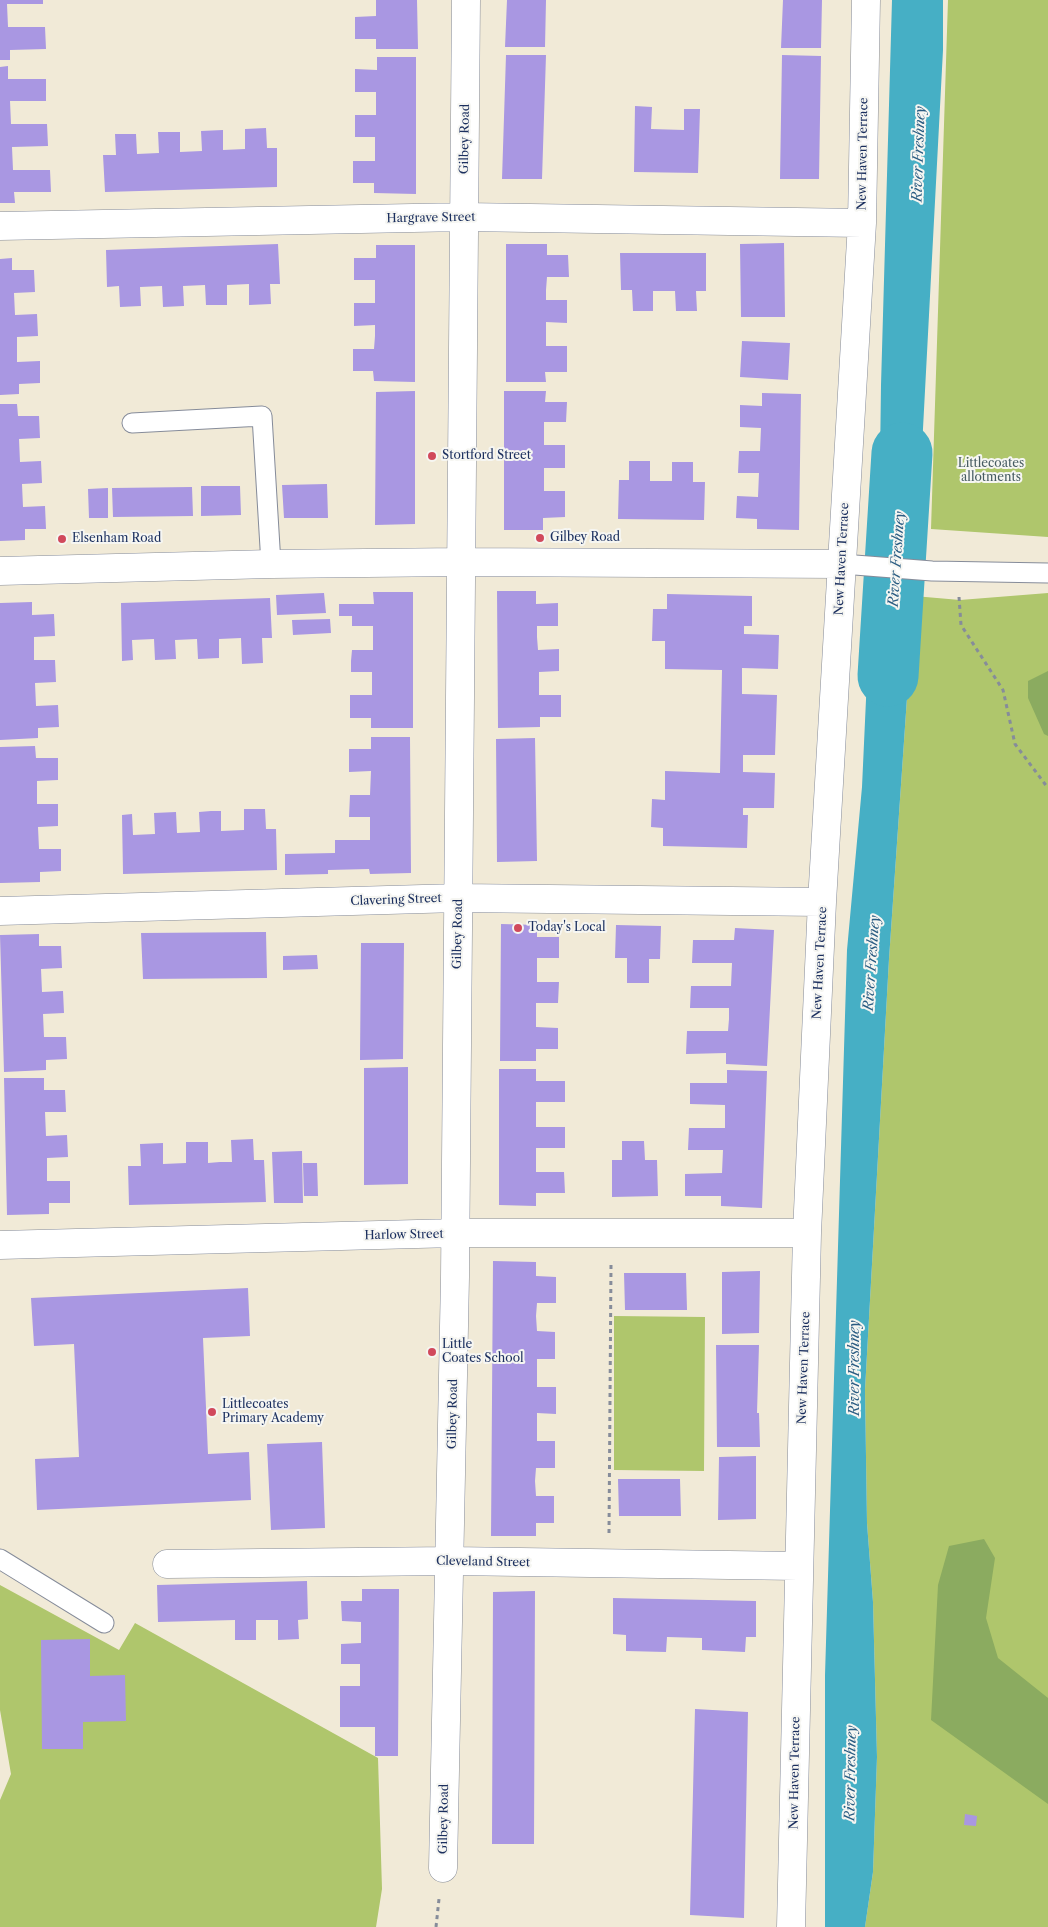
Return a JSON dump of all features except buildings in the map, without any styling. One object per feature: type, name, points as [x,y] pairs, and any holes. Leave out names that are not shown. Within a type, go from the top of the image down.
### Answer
[{"type":"street","name":"Gilbey Road","points":[[443,1868],[451,1562],[466,0]]},
{"type":"street","name":"New Haven Terrace","points":[[792,1927],[798,1566],[807,1233],[822,902],[862,223],[866,0]]},
{"type":"street","name":"Hargrave Street","points":[[0,226],[464,217],[862,223]]},
{"type":"street","points":[[0,571],[271,564],[461,562],[842,564]]},
{"type":"street","name":"Clavering Street","points":[[0,911],[458,898],[822,902]]},
{"type":"street","name":"Harlow Street","points":[[0,1245],[455,1234],[807,1233]]},
{"type":"street","name":"Cleveland Street","points":[[167,1564],[451,1562],[798,1566]]},
{"type":"lane","points":[[132,423],[262,416],[271,564]]},
{"type":"lane","points":[[842,564],[932,571],[1048,573]]},
{"type":"lane","points":[[0,1558],[104,1623]]},
{"type":"path","points":[[958,572],[961,625],[1003,690],[1015,744],[1048,788]]},
{"type":"path","points":[[609,1564],[611,1234]]},
{"type":"green space","name":"Littlecoates allotments","points":[[948,0],[1048,0],[1048,537],[931,529]]},
{"type":"green space","points":[[1048,593],[1048,1927],[865,1927],[873,1872],[877,1757],[873,1602],[867,1523],[865,1390],[889,959],[914,596],[960,600]]},
{"type":"green space","points":[[1048,671],[1048,736],[1044,734],[1028,698],[1028,681]]},
{"type":"green space","points":[[614,1316],[705,1317],[704,1471],[614,1470]]},
{"type":"green space","points":[[984,1539],[995,1558],[986,1618],[998,1658],[1048,1698],[1048,1804],[931,1720],[938,1585],[949,1546]]},
{"type":"green space","points":[[0,1585],[119,1650],[135,1623],[378,1758],[382,1889],[376,1927],[0,1927],[0,1800],[11,1774],[0,1710]]},
{"type":"water","points":[[892,0],[943,0],[943,50],[917,542],[879,535],[881,385]]},
{"type":"water","points":[[871,590],[914,596],[889,959],[865,1390],[867,1523],[873,1602],[877,1757],[873,1872],[865,1927],[825,1927],[825,1675],[847,950],[862,787]]},
{"type":"waterway","name":"River Freshney","points":[[888,676],[902,453]]},
{"type":"place","name":"Stortford Street","points":[[432,456]]},
{"type":"place","name":"Gilbey Road","points":[[540,538]]},
{"type":"place","name":"Elsenham Road","points":[[62,539]]},
{"type":"place","name":"Today's Local","points":[[518,928]]},
{"type":"place","name":"Little Coates School","points":[[432,1352]]},
{"type":"place","name":"Littlecoates Primary Academy","points":[[212,1412]]}]
